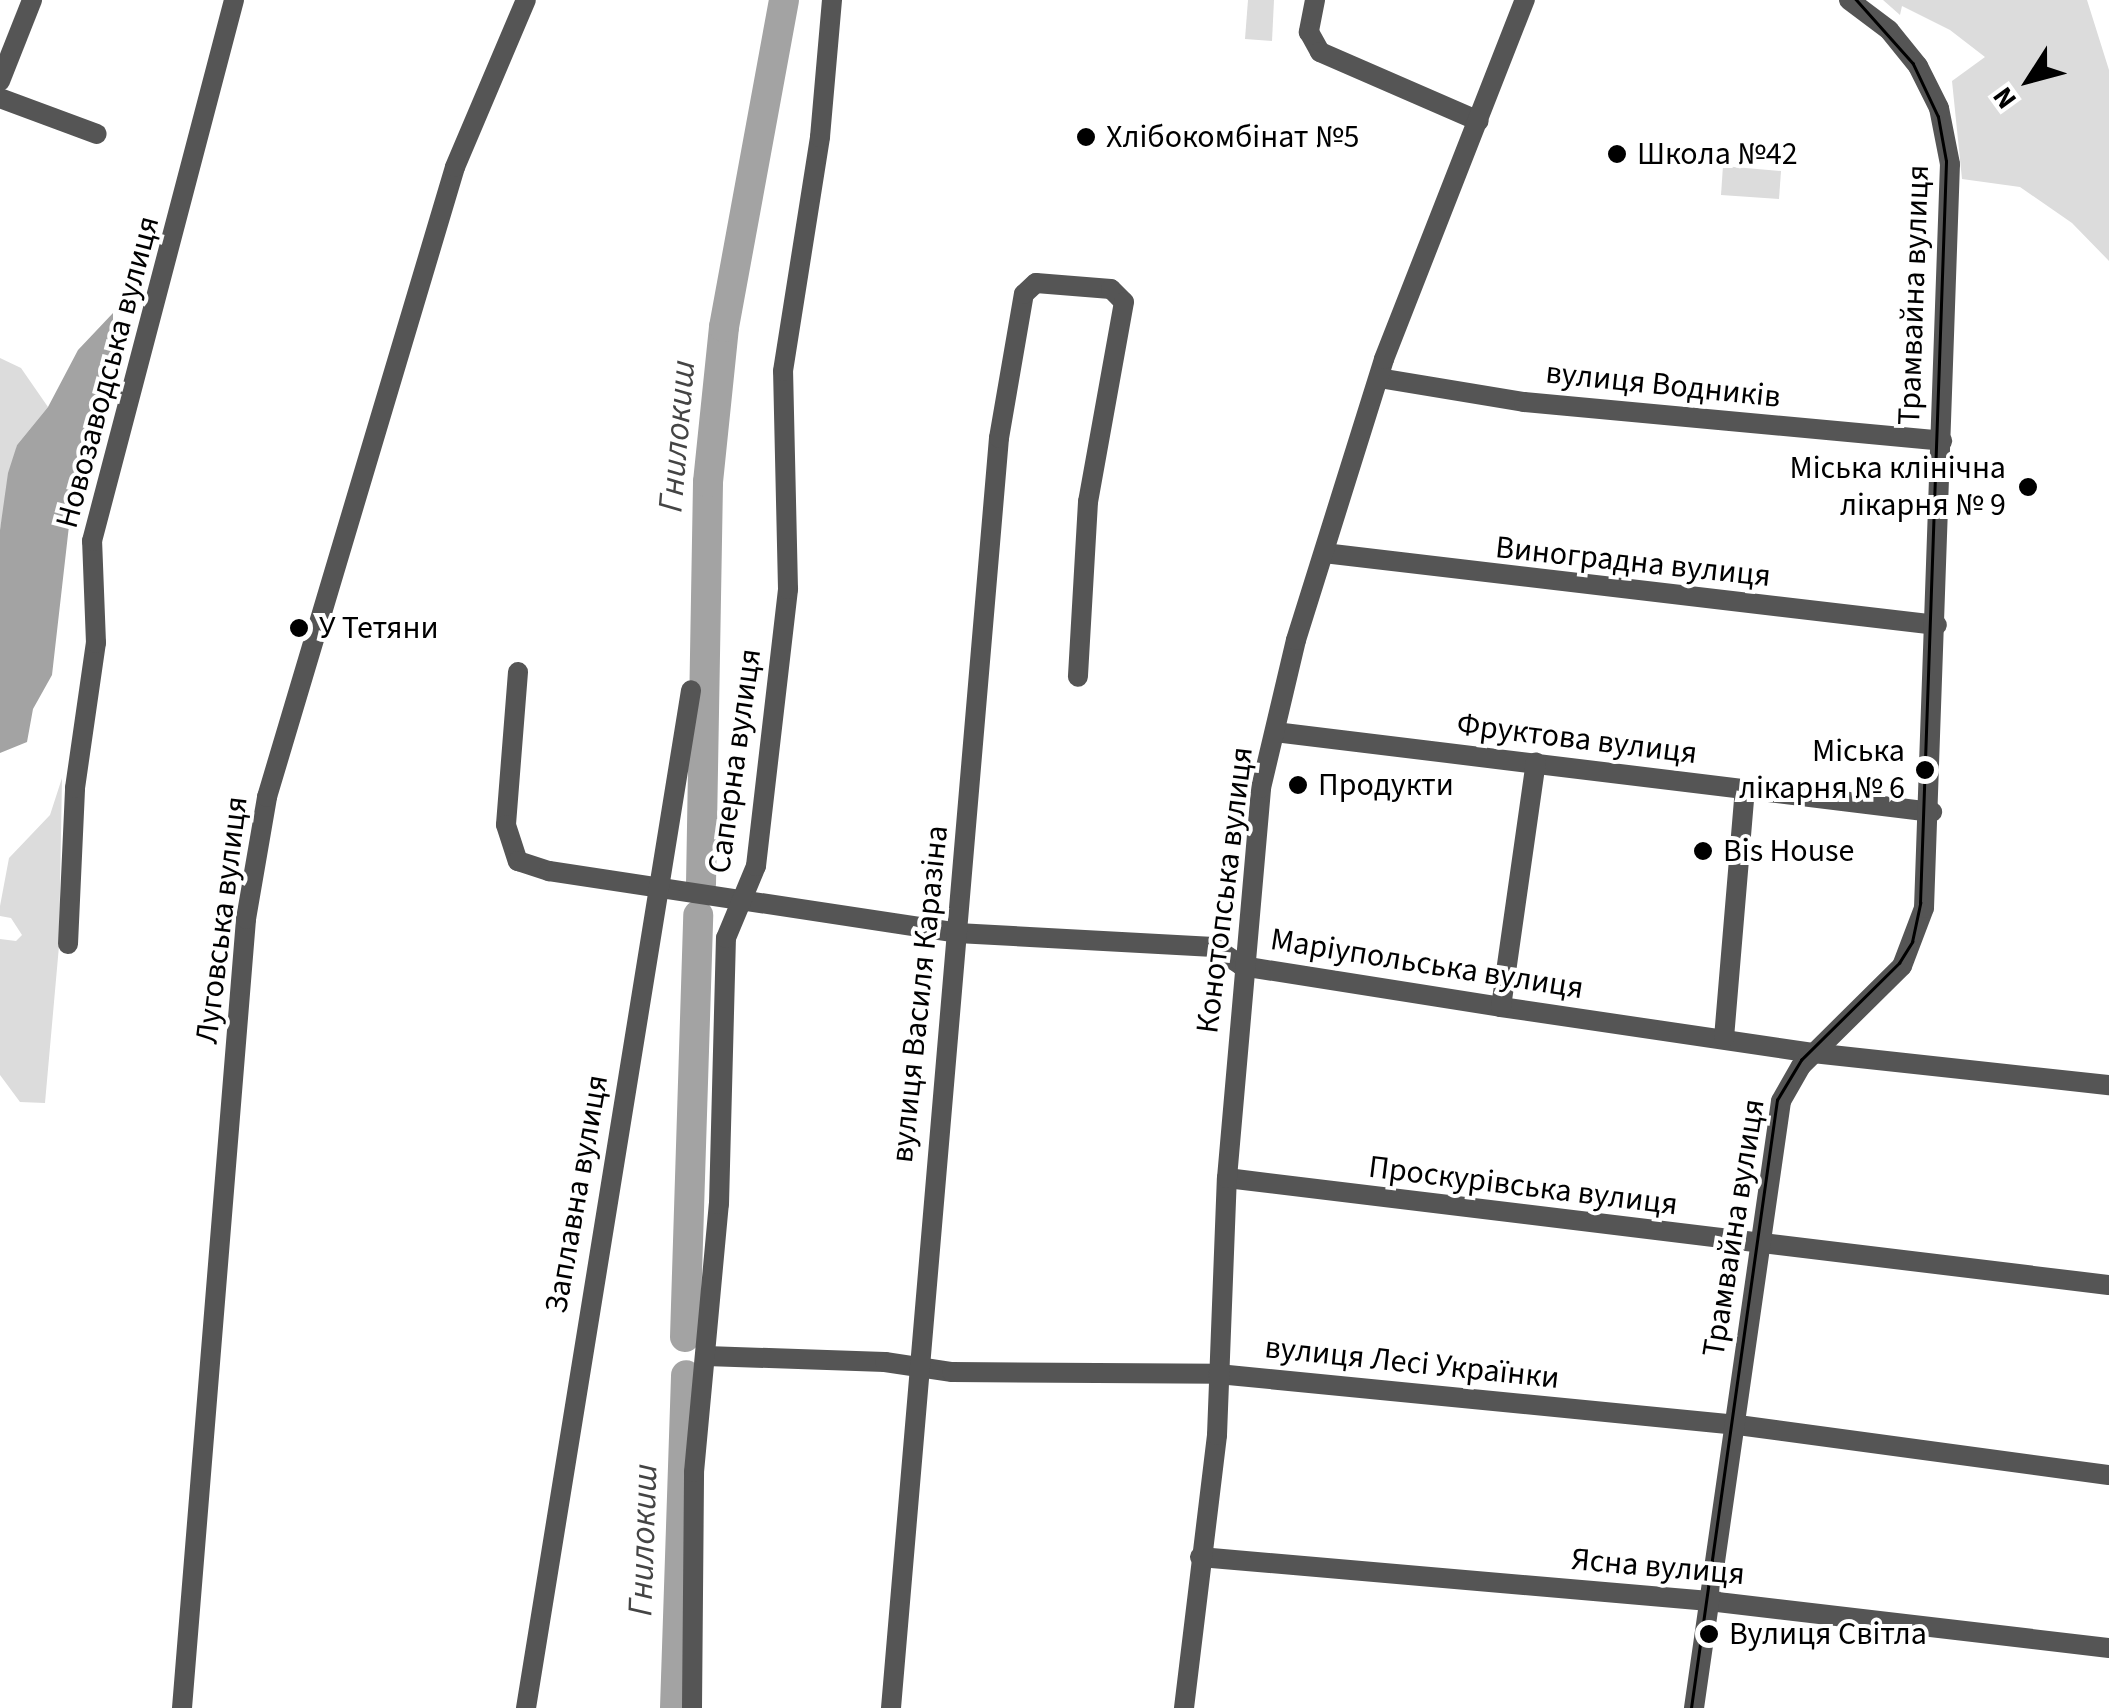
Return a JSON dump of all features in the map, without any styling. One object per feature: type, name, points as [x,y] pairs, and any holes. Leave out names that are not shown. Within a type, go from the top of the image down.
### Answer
[{"type":"street","points":[[0,82],[32,0]]},
{"type":"street","name":"Новозаводська вулиця","points":[[68,944],[75,788],[96,643],[92,541],[234,0]]},
{"type":"street","name":"Луговська вулиця","points":[[182,1708],[246,919],[266,797],[454,167],[526,0]]},
{"type":"street","name":"Саперна вулиця","points":[[692,1708],[694,1472],[719,1204],[726,938],[756,866],[788,589],[782,371],[820,137],[832,0]]},
{"type":"street","points":[[1315,0],[1309,32],[1320,52],[1480,121]]},
{"type":"street","name":"Конотопська вулиця","points":[[1184,1708],[1218,1374],[1242,966],[1262,788],[1324,553],[1379,378],[1525,0]]},
{"type":"street","name":"Трамвайна вулиця","points":[[1694,1708],[1781,1102],[1814,1052],[1894,976],[1916,944],[1924,908],[1951,180],[1944,126],[1931,88],[1904,46],[1849,0]]},
{"type":"street","points":[[0,98],[98,134]]},
{"type":"street","name":"вулиця Василя Каразіна","points":[[891,1708],[999,438],[1026,289],[1041,283],[1111,289],[1124,302],[1088,502],[1078,677]]},
{"type":"street","name":"вулиця Водників","points":[[1379,378],[1524,402],[1940,441]]},
{"type":"street","name":"Виноградна вулиця","points":[[1324,553],[1935,625]]},
{"type":"street","name":"Маріупольська вулиця","points":[[518,672],[506,785],[506,824],[518,861],[741,902],[957,933],[1214,947],[1242,966],[1501,1007],[1814,1052],[2109,1085]]},
{"type":"street","name":"Заплавна вулиця","points":[[526,1708],[691,690]]},
{"type":"street","name":"Фруктова вулиця","points":[[1275,732],[1930,812]]},
{"type":"street","points":[[1501,1007],[1536,762]]},
{"type":"street","points":[[1724,1038],[1744,790]]},
{"type":"street","name":"Проскурівська вулиця","points":[[1227,1178],[1760,1246],[2109,1285]]},
{"type":"street","name":"вулиця Лесі Українки","points":[[706,1356],[919,1367],[1218,1374],[1734,1424],[2109,1475]]},
{"type":"street","name":"Ясна вулиця","points":[[1200,1557],[1710,1601],[2109,1648]]},
{"type":"shaded area","points":[[1248,0],[1274,0],[1272,41],[1245,39]]},
{"type":"shaded area","points":[[1883,0],[2087,0],[2109,70],[2109,261],[2072,223],[2020,187],[1962,179],[1952,81],[1985,57],[1950,30],[1902,6],[1900,15]]},
{"type":"shaded area","points":[[1723,166],[1781,171],[1779,199],[1721,195]]},
{"type":"shaded area","points":[[113,313],[113,353],[70,517],[52,675],[33,709],[27,742],[0,753],[0,530],[8,473],[17,445],[48,407],[78,350]]},
{"type":"shaded area","points":[[0,358],[21,368],[48,407],[17,445],[0,530]]},
{"type":"shaded area","points":[[62,778],[59,946],[45,1103],[20,1102],[0,1075],[0,939],[16,941],[22,935],[11,918],[0,916],[0,906],[9,858],[50,815]]},
{"type":"waterway","name":"Гнилокиш","points":[[701,884],[708,482],[724,327],[784,0]]},
{"type":"waterway","name":"Гнилокиш","points":[[685,1337],[698,915]]},
{"type":"waterway","name":"Гнилокиш","points":[[675,1708],[686,1375]]},
{"type":"tram line","points":[[1691,1708],[1777,1100],[1801,1060],[1899,963],[1912,942],[1920,903],[1946,161],[1938,117],[1913,64],[1856,0]]},
{"type":"place","name":"Хлібокомбінат №5","points":[[1086,137]]},
{"type":"place","name":"Школа №42","points":[[1617,154]]},
{"type":"place","name":"Міська клінічна лікарня № 9","points":[[2028,487]]},
{"type":"place","name":"У Тетяни","points":[[299,628]]},
{"type":"place","name":"Міська лікарня № 6","points":[[1925,770]]},
{"type":"place","name":"Продукти","points":[[1298,785]]},
{"type":"place","name":"Bis House","points":[[1703,851]]},
{"type":"place","name":"Вулиця Світла","points":[[1709,1634]]}]
